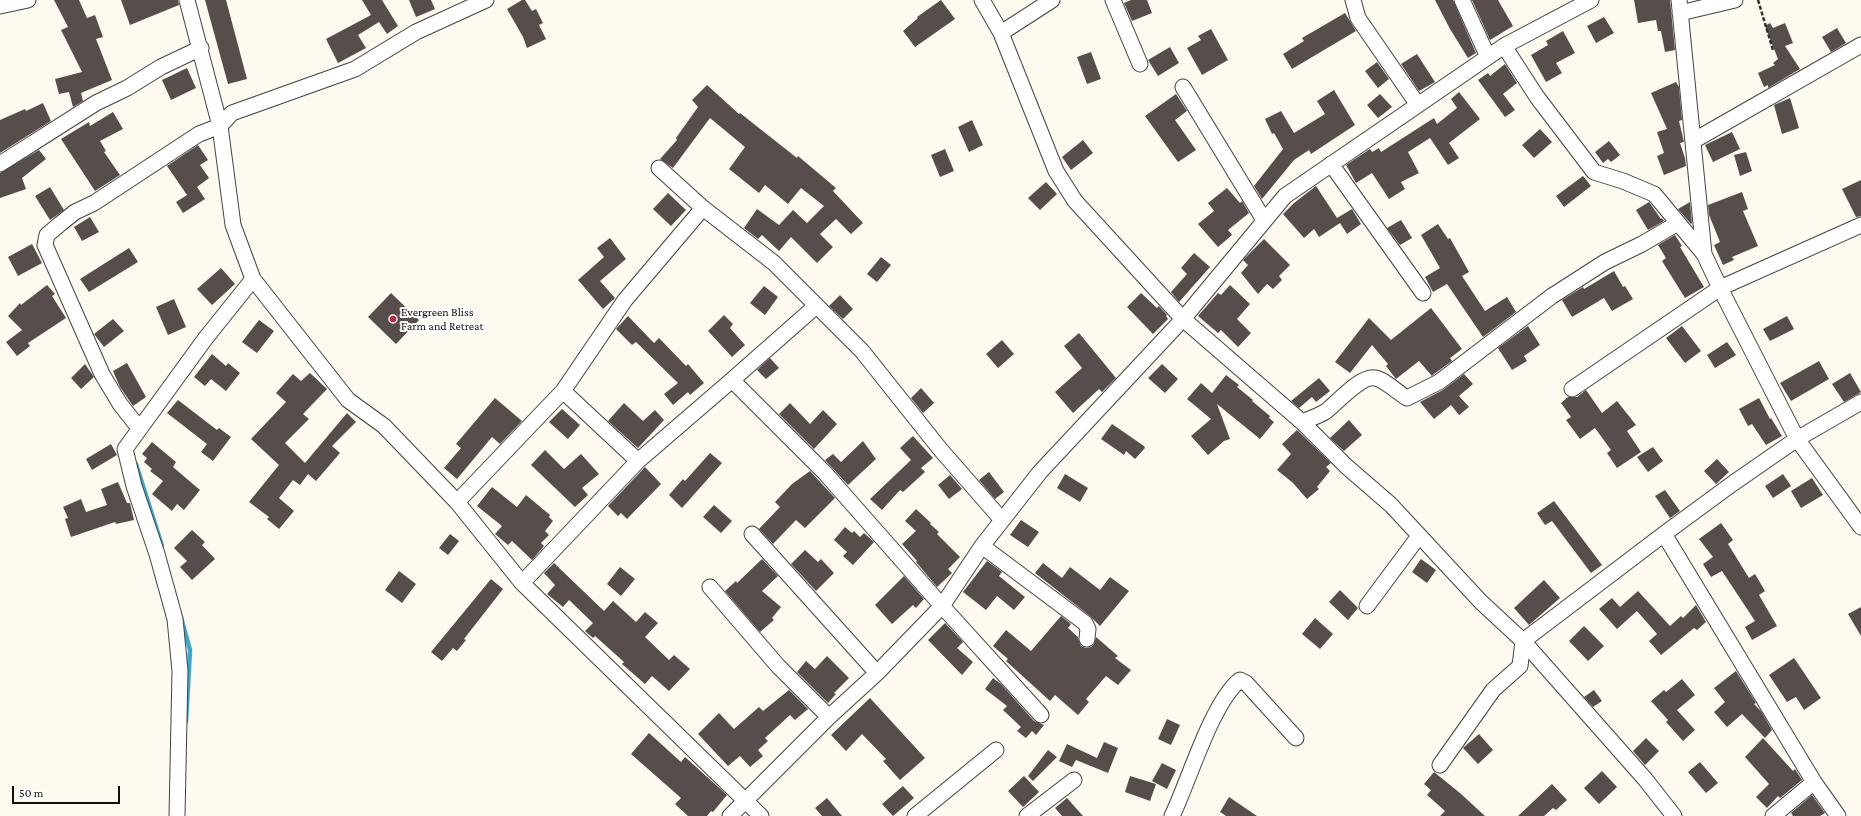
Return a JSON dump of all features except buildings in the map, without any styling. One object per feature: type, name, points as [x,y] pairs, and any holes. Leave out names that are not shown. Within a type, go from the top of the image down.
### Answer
[{"type":"street","points":[[0,6],[28,0]]},
{"type":"street","points":[[187,0],[201,48],[220,126],[233,225],[253,279],[348,400],[384,426],[457,502],[522,583],[761,816]]},
{"type":"street","points":[[140,428],[120,404],[102,374],[45,245],[47,235],[75,212],[94,203],[199,134],[220,126],[232,113],[355,69],[416,32],[486,0]]},
{"type":"street","points":[[982,0],[1001,33],[1056,171],[1075,201],[1183,319],[1302,422],[1346,466],[1391,505],[1481,602],[1523,641],[1630,762],[1674,816]]},
{"type":"street","points":[[1001,33],[1052,0]]},
{"type":"street","points":[[1113,0],[1140,64]]},
{"type":"street","points":[[1353,0],[1358,18],[1418,105]]},
{"type":"street","points":[[1462,0],[1488,57]]},
{"type":"street","points":[[730,816],[829,717],[877,673],[942,606],[982,546],[1040,472],[1183,319],[1285,196],[1504,46],[1591,0]]},
{"type":"street","points":[[1704,254],[1679,6],[1735,0]]},
{"type":"street","points":[[1693,141],[1861,45]]},
{"type":"street","points":[[1504,46],[1537,97],[1594,172],[1623,181],[1654,194],[1704,254],[1797,439],[1861,527]]},
{"type":"street","points":[[0,164],[96,102],[127,88],[161,67],[201,48]]},
{"type":"street","points":[[1183,87],[1264,220]]},
{"type":"street","points":[[1331,164],[1423,292]]},
{"type":"street","points":[[659,168],[703,208],[774,264],[862,351],[940,449],[1002,520]]},
{"type":"street","points":[[457,502],[563,391],[625,300],[703,208]]},
{"type":"street","points":[[1302,422],[1323,413],[1363,380],[1374,377],[1381,379],[1396,392],[1407,398],[1439,382],[1552,296],[1605,262],[1642,244],[1678,223]]},
{"type":"street","points":[[1572,389],[1720,288],[1861,225]]},
{"type":"street","points":[[177,816],[180,671],[175,626],[157,554],[134,486],[125,449],[205,339],[253,279]]},
{"type":"street","points":[[522,583],[638,461],[816,306]]},
{"type":"street","points":[[732,380],[825,473],[942,606],[1041,715]]},
{"type":"street","points":[[563,391],[638,461]]},
{"type":"street","points":[[1440,765],[1493,690],[1520,666],[1523,641],[1664,534],[1797,439],[1861,402]]},
{"type":"street","points":[[752,534],[877,673]]},
{"type":"street","points":[[1664,534],[1814,782],[1838,816]]},
{"type":"street","points":[[1367,606],[1419,536]]},
{"type":"street","points":[[982,546],[1085,623],[1088,629],[1087,639]]},
{"type":"street","points":[[710,587],[778,666],[829,717]]},
{"type":"street","points":[[1172,816],[1211,724],[1232,687],[1240,680],[1246,683],[1296,738]]},
{"type":"street","points":[[915,816],[996,750]]},
{"type":"street","points":[[1027,816],[1074,780]]},
{"type":"street","points":[[1773,816],[1814,782]]},
{"type":"path","points":[[1758,0],[1773,50]]},
{"type":"waterway","points":[[136,464],[162,546]]},
{"type":"waterway","points":[[181,617],[190,650],[186,722]]},
{"type":"place","name":"Evergreen Bliss Farm and Retreat","points":[[393,319]]}]
